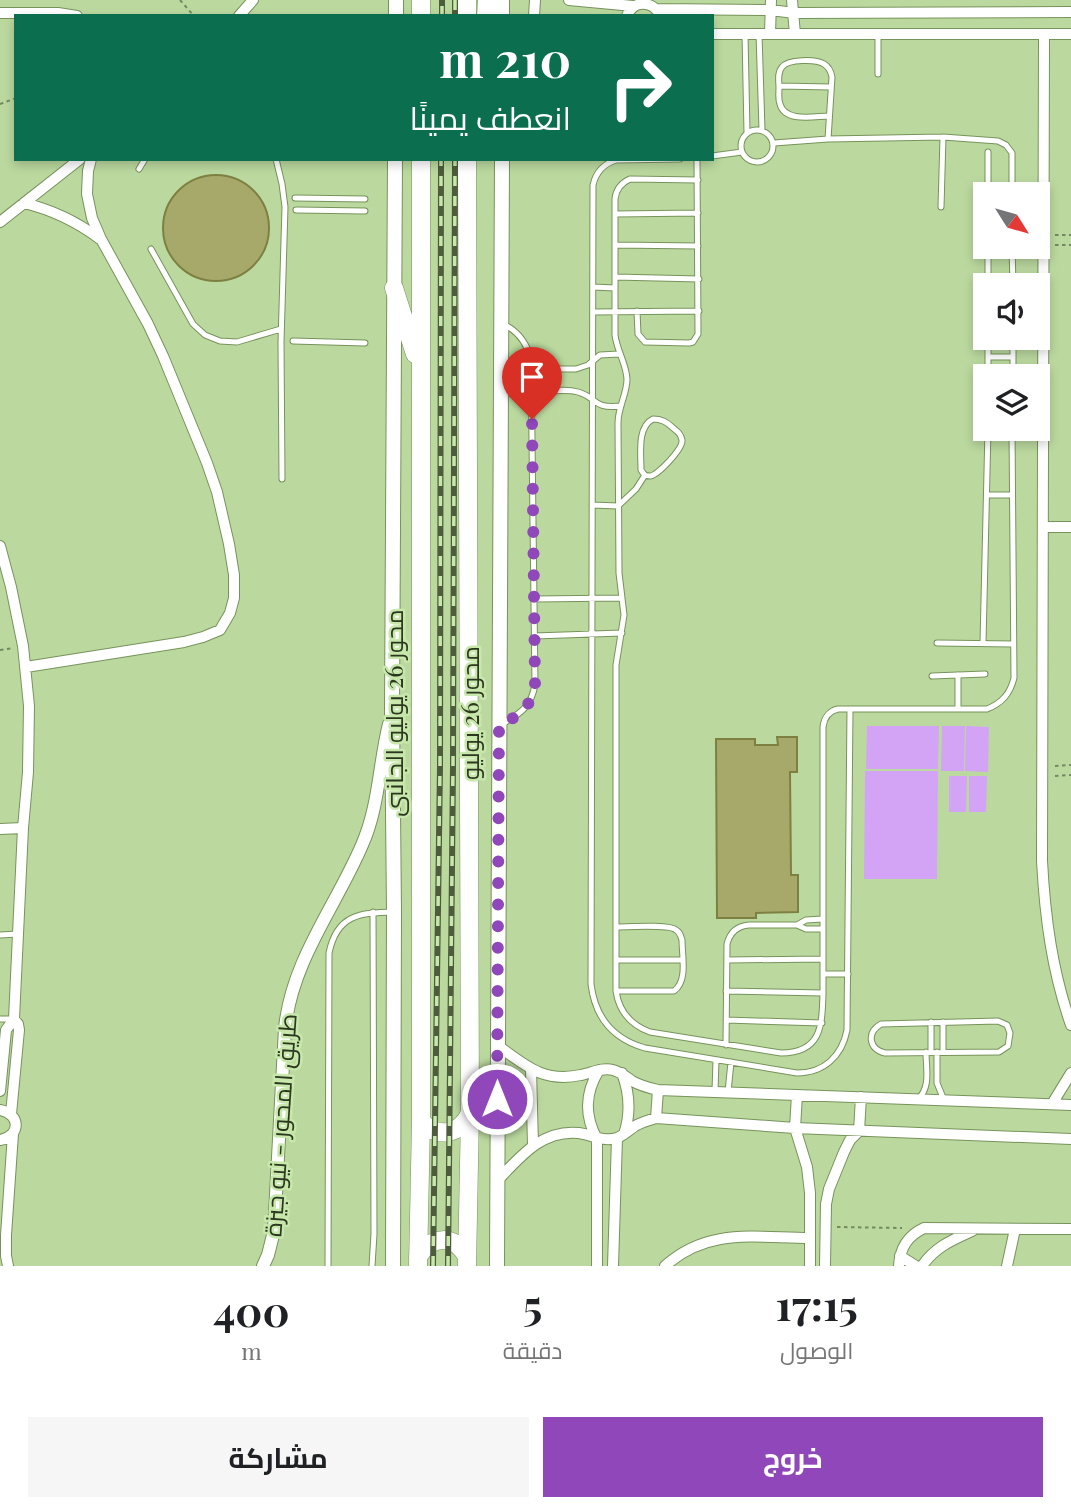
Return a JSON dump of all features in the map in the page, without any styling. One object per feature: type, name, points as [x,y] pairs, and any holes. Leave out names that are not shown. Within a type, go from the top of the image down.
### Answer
[{"type":"highway","name":"محور 26 يوليو","points":[[418,1261],[421,1121],[421,161]]},
{"type":"highway","name":"محور 26 يوليو","points":[[467,161],[470,1113],[467,1261]]},
{"type":"highway","points":[[394,288],[421,371]]},
{"type":"highway","points":[[421,1121],[430,1129],[447,1132],[464,1124],[470,1113]]},
{"type":"highway","points":[[418,1261],[421,1251],[430,1243],[443,1240],[460,1246],[467,1261]]},
{"type":"main road","name":"محور 26 يوليو الجانبى","points":[[393,1266],[395,161]]},
{"type":"main road","points":[[497,1266],[502,161]]},
{"type":"street","points":[[242,14],[253,0]]},
{"type":"street","points":[[569,0],[630,11],[643,2],[659,12],[771,5],[794,13],[1041,6],[1071,12]]},
{"type":"street","points":[[792,0],[795,34]]},
{"type":"street","points":[[589,2],[589,14]]},
{"type":"street","points":[[765,34],[771,5]]},
{"type":"street","points":[[0,13],[71,14]]},
{"type":"street","points":[[714,34],[1071,34]]},
{"type":"street","points":[[1044,34],[1044,182]]},
{"type":"street","points":[[0,222],[77,161]]},
{"type":"street","points":[[26,667],[203,637],[220,630],[230,613],[234,598],[234,575],[217,492],[163,356],[92,218],[87,194],[90,161]]},
{"type":"street","points":[[24,203],[65,216],[101,239]]},
{"type":"street","points":[[1044,259],[1042,861],[1044,909],[1051,957],[1071,1025]]},
{"type":"street","points":[[1043,527],[1071,527]]},
{"type":"street","points":[[0,546],[11,587],[26,667],[29,706],[14,1019],[6,1030],[0,1091]]},
{"type":"street","name":"طريق المحور - نيو جيزة","points":[[263,1266],[274,1231],[285,1028],[289,1000],[301,966],[368,832],[392,710]]},
{"type":"street","points":[[0,829],[23,828]]},
{"type":"street","points":[[8,1266],[6,1235],[16,1124],[12,1114],[19,1030],[14,1019]]},
{"type":"street","points":[[497,1045],[531,1070],[558,1077],[607,1069],[658,1090],[1071,1105]]},
{"type":"street","points":[[531,1070],[533,1145]]},
{"type":"street","points":[[597,1266],[597,1139],[588,1116],[587,1104],[593,1080],[599,1070]]},
{"type":"street","points":[[612,1266],[620,1136],[627,1124],[629,1103],[622,1073]]},
{"type":"street","points":[[1052,1104],[1071,1073]]},
{"type":"street","points":[[656,1118],[658,1090]]},
{"type":"street","points":[[797,1095],[795,1128],[809,1180],[810,1266]]},
{"type":"street","points":[[825,1266],[826,1204],[833,1177],[844,1152],[859,1130],[861,1097]]},
{"type":"street","points":[[0,1110],[12,1114]]},
{"type":"street","points":[[497,1181],[533,1145],[543,1139],[565,1133],[597,1139],[620,1136],[656,1118],[795,1128],[1071,1139]]},
{"type":"street","points":[[0,1140],[13,1134]]},
{"type":"street","points":[[924,1228],[943,1244]]},
{"type":"street","points":[[916,1266],[899,1261],[908,1239],[924,1228],[1071,1229]]},
{"type":"street","points":[[922,1266],[943,1244],[978,1229]]},
{"type":"street","points":[[1007,1266],[1015,1229]]},
{"type":"street","points":[[665,1266],[688,1249],[722,1237],[810,1238]]},
{"type":"street","points":[[597,1238],[614,1238]]},
{"type":"lane","points":[[745,34],[747,133]]},
{"type":"lane","points":[[762,130],[765,34]]},
{"type":"lane","points":[[878,34],[878,74]]},
{"type":"lane","points":[[828,139],[832,77],[830,69],[824,63],[816,61],[792,61],[784,64],[780,72],[779,86],[780,104],[784,112],[796,116],[829,116]]},
{"type":"lane","points":[[779,86],[831,87]]},
{"type":"lane","points":[[762,130],[770,135],[774,143],[770,157],[761,162],[747,160],[742,152],[741,141],[747,133],[762,130]]},
{"type":"lane","points":[[774,143],[943,137],[998,141],[1010,149],[1012,182]]},
{"type":"lane","points":[[941,207],[943,137]]},
{"type":"lane","points":[[714,156],[742,152]]},
{"type":"lane","points":[[988,152],[988,182]]},
{"type":"lane","points":[[139,169],[144,161]]},
{"type":"lane","points":[[276,161],[285,207],[281,329],[282,480]]},
{"type":"lane","points":[[614,161],[597,173],[593,185],[591,984],[594,1004],[604,1022],[626,1042],[645,1048],[797,1073],[813,1072],[828,1065],[839,1053],[847,1030],[850,709]]},
{"type":"lane","points":[[637,311],[638,334],[648,343],[684,344],[693,342],[698,334],[697,161]]},
{"type":"lane","points":[[698,180],[629,178],[617,188],[615,199],[615,335],[627,376],[618,423],[619,573],[624,615],[616,665],[616,991],[624,1014],[642,1029],[781,1053],[801,1049],[813,1041],[820,1030],[823,993],[824,723],[827,715],[834,710],[987,709],[1000,702],[1010,691],[1013,678],[1012,441]]},
{"type":"lane","points":[[295,198],[365,200]]},
{"type":"lane","points":[[296,210],[365,211]]},
{"type":"lane","points":[[615,214],[698,213]]},
{"type":"lane","points":[[615,245],[698,246]]},
{"type":"lane","points":[[151,249],[193,324],[205,335],[220,341],[237,342],[281,329]]},
{"type":"lane","points":[[615,277],[699,279]]},
{"type":"lane","points":[[593,287],[615,288]]},
{"type":"lane","points":[[593,312],[699,311]]},
{"type":"lane","points":[[499,726],[522,712],[531,699],[535,684],[532,369],[526,344],[515,331],[501,323]]},
{"type":"lane","points":[[293,341],[365,343]]},
{"type":"lane","points":[[988,350],[988,364]]},
{"type":"lane","points":[[1013,350],[1013,364]]},
{"type":"lane","points":[[532,369],[576,369],[604,354],[619,354]]},
{"type":"lane","points":[[988,357],[1013,357]]},
{"type":"lane","points":[[532,393],[574,391],[605,407],[621,406]]},
{"type":"lane","points":[[660,419],[679,433],[681,447],[653,475],[645,475],[641,467],[643,429],[650,420],[660,419]]},
{"type":"lane","points":[[984,643],[988,441]]},
{"type":"lane","points":[[593,505],[618,506],[636,489],[645,475]]},
{"type":"lane","points":[[987,495],[1011,495]]},
{"type":"lane","points":[[534,599],[622,598]]},
{"type":"lane","points":[[534,636],[622,633]]},
{"type":"lane","points":[[937,643],[1013,643]]},
{"type":"lane","points":[[932,676],[985,674]]},
{"type":"lane","points":[[958,675],[958,709]]},
{"type":"lane","points":[[372,1266],[373,912]]},
{"type":"lane","points":[[328,1266],[329,953],[334,937],[343,924],[357,915],[394,912]]},
{"type":"lane","points":[[797,925],[806,920],[823,919]]},
{"type":"lane","points":[[726,1045],[728,939],[738,928],[748,925],[797,925],[806,929],[823,929]]},
{"type":"lane","points":[[616,927],[673,928],[681,937],[682,960],[682,984],[674,991],[616,991]]},
{"type":"lane","points":[[0,935],[19,934]]},
{"type":"lane","points":[[727,960],[823,959]]},
{"type":"lane","points":[[616,960],[682,960]]},
{"type":"lane","points":[[823,974],[848,974]]},
{"type":"lane","points":[[726,991],[823,993]]},
{"type":"lane","points":[[0,1019],[14,1019]]},
{"type":"lane","points":[[726,1020],[822,1023]]},
{"type":"lane","points":[[1001,1021],[1009,1027],[1010,1039],[1006,1049],[999,1052],[880,1052],[873,1046],[871,1037],[874,1029],[881,1024],[943,1022],[1001,1021]]},
{"type":"lane","points":[[931,1022],[936,1083],[944,1100]]},
{"type":"lane","points":[[918,1099],[926,1086],[943,1022]]},
{"type":"lane","points":[[715,1092],[716,1060]]},
{"type":"lane","points":[[728,1092],[730,1062]]},
{"type":"path","points":[[180,0],[192,14]]},
{"type":"path","points":[[1050,239],[1071,235]]},
{"type":"path","points":[[1050,241],[1071,244]]},
{"type":"path","points":[[1042,772],[1071,765]]},
{"type":"path","points":[[1042,772],[1071,775]]},
{"type":"path","points":[[826,1226],[924,1228]]},
{"type":"shaded area","points":[[867,726],[939,726],[938,769],[866,769]]},
{"type":"shaded area","points":[[942,726],[965,726],[964,771],[941,771]]},
{"type":"shaded area","points":[[966,726],[989,727],[988,772],[965,771]]},
{"type":"shaded area","points":[[865,771],[938,771],[937,879],[864,879]]},
{"type":"shaded area","points":[[949,776],[967,776],[966,812],[949,812]]},
{"type":"shaded area","points":[[969,776],[987,776],[986,812],[969,812]]},
{"type":"building","points":[[216,175],[236,179],[254,190],[265,208],[269,228],[265,248],[254,266],[236,277],[216,281],[196,277],[178,266],[167,248],[163,228],[167,208],[178,190],[196,179]]},
{"type":"building","points":[[777,737],[797,737],[797,772],[790,772],[791,875],[798,875],[798,912],[756,913],[756,918],[717,918],[716,739],[755,739],[755,745],[778,745]]},
{"type":"railway","points":[[442,0],[442,14]]},
{"type":"railway","points":[[455,0],[455,14]]},
{"type":"railway","points":[[433,1266],[440,767],[441,161]]},
{"type":"railway","points":[[448,1266],[455,161]]},
{"type":"route","points":[[497,1099],[499,726],[522,712],[531,699],[535,684],[532,419]]}]
